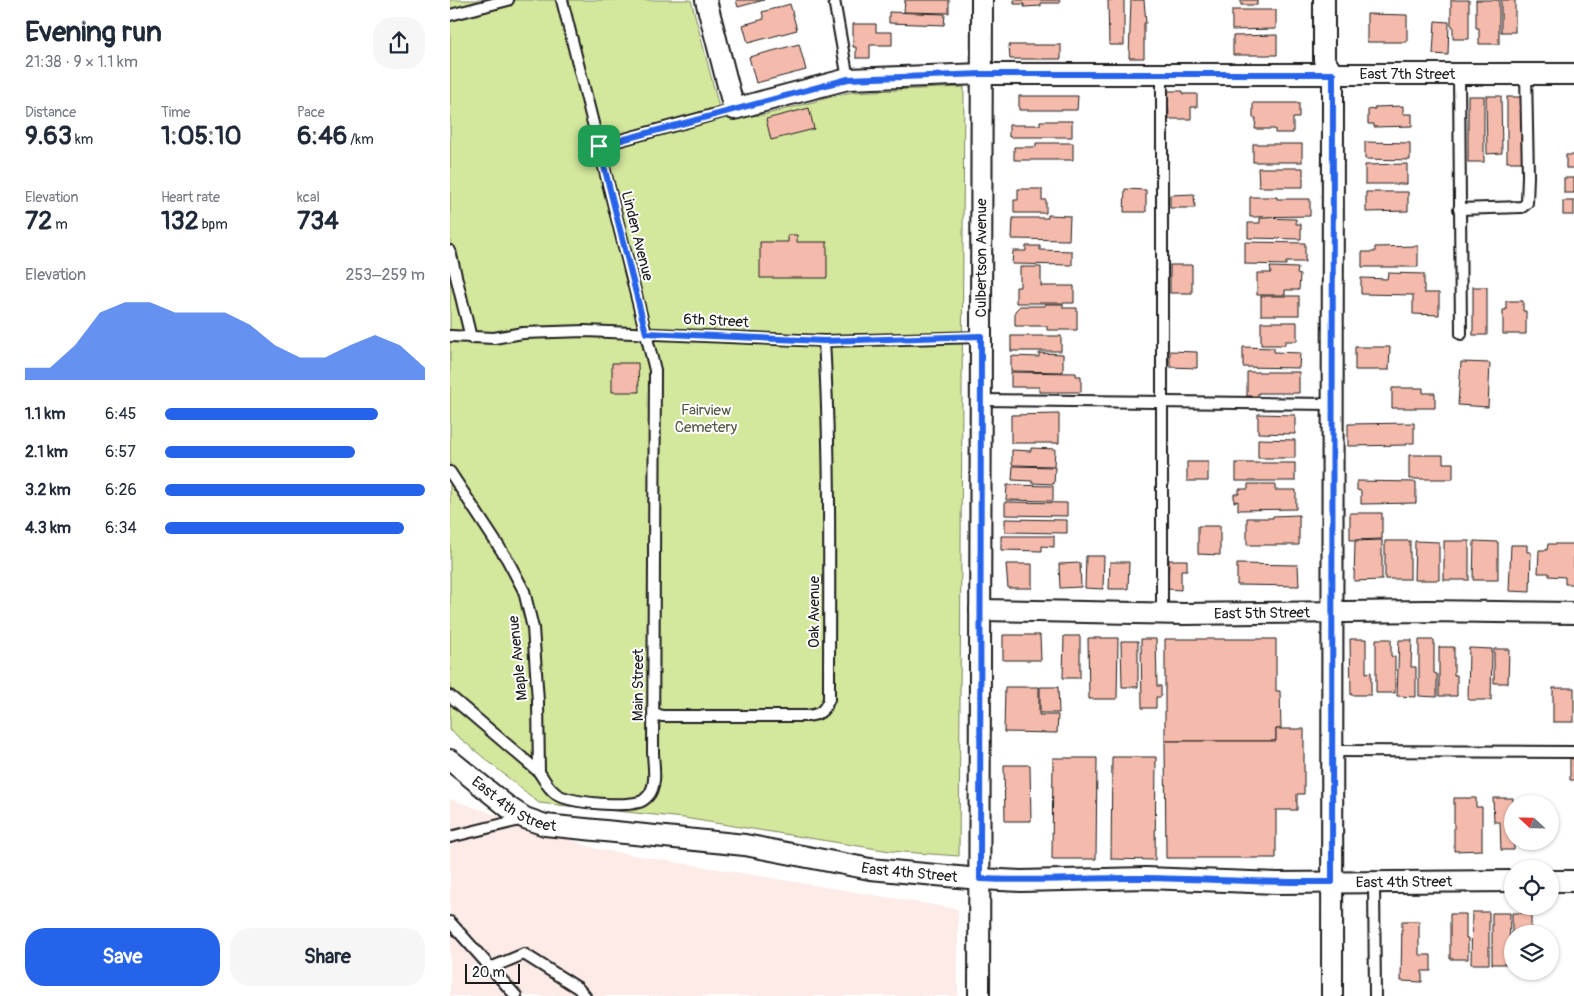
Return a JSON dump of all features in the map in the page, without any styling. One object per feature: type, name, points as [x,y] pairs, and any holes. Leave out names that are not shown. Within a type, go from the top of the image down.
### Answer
[{"type":"street","points":[[706,0],[734,109]]},
{"type":"street","name":"Culbertson Avenue","points":[[979,996],[982,0]]},
{"type":"street","points":[[1324,0],[1324,60],[1333,74],[1332,996]]},
{"type":"street","name":"East 7th Street","points":[[734,109],[848,79],[982,74],[1574,74]]},
{"type":"street","name":"East 5th Street","points":[[980,610],[1162,613],[1426,611],[1574,613]]},
{"type":"street","name":"East 4th Street","points":[[450,760],[508,807],[525,818],[546,824],[567,828],[746,845],[870,869],[1021,881],[1146,878],[1277,883],[1504,881]]},
{"type":"street","points":[[1559,880],[1574,881]]},
{"type":"lane","points":[[450,15],[508,0]]},
{"type":"lane","name":"Linden Avenue","points":[[562,0],[646,333]]},
{"type":"lane","points":[[834,0],[848,79]]},
{"type":"lane","points":[[1162,74],[1162,613]]},
{"type":"lane","points":[[1459,74],[1461,334]]},
{"type":"lane","points":[[1459,209],[1522,207],[1527,203],[1526,74]]},
{"type":"lane","points":[[599,146],[734,109]]},
{"type":"lane","points":[[450,251],[471,338]]},
{"type":"lane","name":"6th Street","points":[[450,336],[494,338],[523,333],[585,331],[620,334],[646,333],[824,341],[981,336]]},
{"type":"lane","name":"Main Street","points":[[450,696],[539,772],[549,787],[562,796],[591,802],[617,804],[641,802],[650,794],[654,780],[654,370],[646,333]]},
{"type":"lane","name":"Oak Avenue","points":[[654,713],[662,716],[815,716],[823,712],[827,706],[830,699],[828,400],[824,341]]},
{"type":"lane","points":[[981,400],[1332,404]]},
{"type":"lane","name":"Maple Avenue","points":[[450,472],[507,559],[524,590],[533,628],[538,701],[539,772]]},
{"type":"lane","points":[[1332,751],[1574,752]]},
{"type":"lane","points":[[450,837],[525,818]]},
{"type":"lane","points":[[1374,882],[1375,996]]},
{"type":"lane","points":[[450,922],[516,996]]},
{"type":"lane","points":[[490,968],[524,954],[578,988],[585,996]]},
{"type":"shaded area","points":[[450,799],[597,849],[958,909],[958,996],[450,996]]},
{"type":"green space","name":"Fairview Cemetery","points":[[450,0],[691,0],[721,115],[763,115],[851,92],[964,87],[959,856],[890,851],[684,818],[539,803],[450,730]]},
{"type":"building","points":[[736,0],[764,0],[738,7]]},
{"type":"building","points":[[905,0],[949,0],[949,13],[904,12]]},
{"type":"building","points":[[1014,0],[1060,0],[1060,3],[1041,3],[1041,6],[1024,7],[1024,4],[1014,4]]},
{"type":"building","points":[[1108,0],[1124,0],[1124,45],[1109,45]]},
{"type":"building","points":[[1131,0],[1144,0],[1146,23],[1144,23],[1144,58],[1129,58]]},
{"type":"building","points":[[1241,0],[1257,0],[1257,5],[1241,5]]},
{"type":"building","points":[[1451,0],[1469,0],[1469,39],[1453,39]]},
{"type":"building","points":[[1476,0],[1499,0],[1499,44],[1479,44],[1479,28],[1476,28]]},
{"type":"building","points":[[1501,0],[1515,0],[1515,32],[1501,32]]},
{"type":"building","points":[[790,4],[797,30],[748,43],[743,25],[764,19],[762,12]]},
{"type":"building","points":[[1232,10],[1276,10],[1276,29],[1232,30]]},
{"type":"building","points":[[889,12],[945,14],[944,25],[889,23]]},
{"type":"building","points":[[1367,14],[1407,15],[1407,42],[1367,42]]},
{"type":"building","points":[[1435,21],[1449,22],[1448,55],[1433,54]]},
{"type":"building","points":[[853,24],[876,24],[876,32],[892,32],[892,45],[870,45],[870,58],[856,58],[856,47],[853,47]]},
{"type":"building","points":[[1277,35],[1277,55],[1233,55],[1233,36]]},
{"type":"building","points":[[799,44],[806,70],[756,83],[749,57]]},
{"type":"building","points":[[1009,45],[1061,45],[1061,59],[1010,59]]},
{"type":"building","points":[[1168,91],[1183,91],[1183,94],[1197,94],[1197,107],[1191,107],[1191,119],[1169,119]]},
{"type":"building","points":[[1019,96],[1078,96],[1077,110],[1019,110]]},
{"type":"building","points":[[1468,96],[1484,96],[1484,162],[1468,162]]},
{"type":"building","points":[[1486,96],[1501,96],[1502,153],[1487,154]]},
{"type":"building","points":[[1507,97],[1526,97],[1526,162],[1507,162]]},
{"type":"building","points":[[1253,103],[1299,103],[1299,118],[1293,118],[1293,133],[1275,133],[1275,129],[1255,129],[1256,118],[1253,118]]},
{"type":"building","points":[[1403,106],[1403,114],[1412,114],[1412,126],[1374,127],[1374,124],[1368,124],[1368,110],[1375,109],[1375,107]]},
{"type":"building","points":[[809,108],[814,129],[771,140],[766,119]]},
{"type":"building","points":[[1040,121],[1072,121],[1072,137],[1009,137],[1009,125],[1040,125]]},
{"type":"building","points":[[1365,142],[1410,143],[1410,160],[1365,159]]},
{"type":"building","points":[[1036,143],[1073,143],[1073,160],[1014,160],[1014,147],[1036,147]]},
{"type":"building","points":[[1253,144],[1302,144],[1302,162],[1253,162]]},
{"type":"building","points":[[1566,155],[1574,155],[1574,168],[1566,168]]},
{"type":"building","points":[[1407,164],[1407,184],[1365,184],[1365,165]]},
{"type":"building","points":[[1258,168],[1303,168],[1303,187],[1259,187]]},
{"type":"building","points":[[1564,178],[1574,178],[1574,193],[1564,193]]},
{"type":"building","points":[[1018,189],[1042,189],[1042,200],[1046,200],[1046,213],[1014,213],[1014,200],[1018,200]]},
{"type":"building","points":[[1125,189],[1146,190],[1146,212],[1124,212]]},
{"type":"building","points":[[1366,192],[1408,192],[1408,211],[1366,212]]},
{"type":"building","points":[[1194,194],[1195,208],[1170,208],[1170,195]]},
{"type":"building","points":[[1250,197],[1310,199],[1310,216],[1250,217]]},
{"type":"building","points":[[1563,201],[1574,201],[1574,215],[1563,215]]},
{"type":"building","points":[[1048,215],[1070,216],[1069,240],[1012,239],[1013,218],[1048,218]]},
{"type":"building","points":[[1260,218],[1296,219],[1296,224],[1301,224],[1301,239],[1248,238],[1248,223],[1260,223]]},
{"type":"building","points":[[788,235],[797,235],[797,242],[827,242],[827,278],[760,278],[760,242],[788,242]]},
{"type":"building","points":[[1245,242],[1305,243],[1305,262],[1286,262],[1286,265],[1245,264]]},
{"type":"building","points":[[1026,246],[1040,246],[1040,250],[1072,251],[1072,265],[1012,264],[1013,251],[1026,251]]},
{"type":"building","points":[[1418,246],[1418,267],[1362,267],[1362,252],[1375,252],[1375,247]]},
{"type":"building","points":[[1170,265],[1192,265],[1192,293],[1170,293]]},
{"type":"building","points":[[1020,267],[1041,267],[1041,286],[1074,286],[1074,303],[1016,303],[1016,287],[1020,287]]},
{"type":"building","points":[[1270,267],[1298,268],[1297,274],[1300,275],[1299,290],[1285,290],[1285,295],[1257,295],[1257,273],[1271,273]]},
{"type":"building","points":[[1388,273],[1424,274],[1424,293],[1439,293],[1439,315],[1413,314],[1413,295],[1361,294],[1361,278],[1387,279]]},
{"type":"building","points":[[1473,287],[1487,287],[1487,335],[1473,335]]},
{"type":"building","points":[[1261,296],[1299,296],[1299,315],[1261,315]]},
{"type":"building","points":[[1506,301],[1523,301],[1523,311],[1526,311],[1526,334],[1503,334],[1503,310],[1506,310]]},
{"type":"building","points":[[1045,304],[1063,304],[1063,308],[1077,308],[1077,330],[1047,330],[1047,326],[1015,326],[1015,311],[1020,306],[1045,306]]},
{"type":"building","points":[[1261,322],[1297,322],[1297,341],[1285,341],[1285,345],[1261,345]]},
{"type":"building","points":[[1011,336],[1061,336],[1061,351],[1011,351]]},
{"type":"building","points":[[1243,347],[1274,348],[1274,352],[1300,353],[1299,368],[1243,367]]},
{"type":"building","points":[[1355,347],[1390,347],[1389,370],[1355,370]]},
{"type":"building","points":[[1170,351],[1197,352],[1197,368],[1170,367]]},
{"type":"building","points":[[1039,353],[1063,354],[1063,372],[1011,371],[1011,356],[1039,357]]},
{"type":"building","points":[[1461,362],[1490,363],[1488,407],[1458,405]]},
{"type":"building","points":[[612,363],[638,363],[639,392],[612,392]]},
{"type":"building","points":[[1011,372],[1076,373],[1076,376],[1081,376],[1081,392],[1039,392],[1039,387],[1011,387]]},
{"type":"building","points":[[1247,372],[1299,372],[1299,393],[1258,393],[1258,396],[1247,396]]},
{"type":"building","points":[[1392,388],[1423,388],[1423,393],[1435,393],[1435,408],[1392,408]]},
{"type":"building","points":[[1059,414],[1059,443],[1011,443],[1011,415]]},
{"type":"building","points":[[1258,414],[1295,415],[1295,434],[1258,433]]},
{"type":"building","points":[[1414,423],[1414,443],[1407,443],[1407,445],[1348,446],[1348,424]]},
{"type":"building","points":[[1258,439],[1295,440],[1295,458],[1258,458]]},
{"type":"building","points":[[1031,448],[1055,449],[1054,466],[1012,465],[1012,450],[1031,451]]},
{"type":"building","points":[[1409,455],[1443,455],[1443,463],[1453,463],[1453,479],[1409,479]]},
{"type":"building","points":[[1187,462],[1208,462],[1208,481],[1187,481]]},
{"type":"building","points":[[1236,463],[1295,463],[1295,481],[1236,481]]},
{"type":"building","points":[[1013,466],[1055,467],[1054,484],[1012,480]]},
{"type":"building","points":[[1357,481],[1416,482],[1416,503],[1361,504],[1361,491],[1357,490]]},
{"type":"building","points":[[1248,484],[1275,484],[1275,490],[1296,490],[1296,509],[1238,510],[1238,501],[1234,502],[1234,494],[1239,494],[1239,489],[1248,489]]},
{"type":"building","points":[[1007,485],[1053,486],[1053,501],[1006,500]]},
{"type":"building","points":[[1005,502],[1067,503],[1067,516],[1005,515]]},
{"type":"building","points":[[1350,513],[1382,513],[1382,539],[1350,540]]},
{"type":"building","points":[[1299,515],[1299,545],[1247,545],[1247,518]]},
{"type":"building","points":[[1005,519],[1067,520],[1067,533],[1005,532]]},
{"type":"building","points":[[1198,526],[1220,526],[1220,555],[1198,554]]},
{"type":"building","points":[[1001,536],[1054,536],[1054,547],[1042,546],[1042,551],[1001,550]]},
{"type":"building","points":[[1382,540],[1382,580],[1354,581],[1355,541]]},
{"type":"building","points":[[1385,541],[1410,541],[1410,579],[1385,579]]},
{"type":"building","points":[[1415,541],[1439,542],[1439,580],[1414,580]]},
{"type":"building","points":[[1444,541],[1469,541],[1469,580],[1444,580]]},
{"type":"building","points":[[1474,541],[1498,542],[1498,580],[1473,580]]},
{"type":"building","points":[[1548,544],[1574,544],[1574,584],[1565,584],[1565,577],[1549,576],[1549,573],[1538,573],[1539,550],[1547,550]]},
{"type":"building","points":[[1511,545],[1527,545],[1527,552],[1531,552],[1530,592],[1509,591]]},
{"type":"building","points":[[1086,556],[1104,556],[1103,589],[1085,588]]},
{"type":"building","points":[[1169,560],[1187,560],[1187,570],[1181,570],[1181,590],[1168,589]]},
{"type":"building","points":[[1110,562],[1129,562],[1128,589],[1109,589]]},
{"type":"building","points":[[1080,563],[1081,587],[1060,588],[1059,564]]},
{"type":"building","points":[[1006,564],[1032,564],[1032,588],[1008,588]]},
{"type":"building","points":[[1237,564],[1298,565],[1299,586],[1237,585]]},
{"type":"building","points":[[1003,635],[1040,635],[1041,660],[1003,660]]},
{"type":"building","points":[[1064,636],[1080,636],[1080,678],[1063,678]]},
{"type":"building","points":[[1088,638],[1118,638],[1117,699],[1089,699]]},
{"type":"building","points":[[1141,639],[1156,639],[1157,686],[1161,686],[1161,697],[1156,697],[1156,708],[1142,708]]},
{"type":"building","points":[[1165,639],[1276,639],[1276,691],[1280,691],[1281,729],[1276,729],[1276,741],[1165,741]]},
{"type":"building","points":[[1350,639],[1366,639],[1366,673],[1371,672],[1371,695],[1351,695]]},
{"type":"building","points":[[1376,639],[1391,639],[1391,656],[1395,657],[1395,693],[1376,693]]},
{"type":"building","points":[[1399,640],[1412,640],[1411,667],[1416,667],[1416,697],[1397,696]]},
{"type":"building","points":[[1419,640],[1434,640],[1434,673],[1437,674],[1437,697],[1419,696]]},
{"type":"building","points":[[1121,641],[1138,641],[1138,687],[1122,687]]},
{"type":"building","points":[[1439,647],[1454,647],[1454,675],[1457,675],[1457,696],[1439,696]]},
{"type":"building","points":[[1469,648],[1492,649],[1491,700],[1468,700]]},
{"type":"building","points":[[1494,649],[1509,649],[1508,683],[1494,683]]},
{"type":"building","points":[[1005,687],[1039,687],[1039,715],[1058,715],[1057,733],[1004,732]]},
{"type":"building","points":[[1040,687],[1058,687],[1059,713],[1040,713]]},
{"type":"building","points":[[1553,688],[1574,688],[1574,722],[1553,722]]},
{"type":"building","points":[[1276,729],[1304,729],[1304,794],[1297,794],[1297,810],[1276,810],[1276,858],[1166,858],[1165,741],[1276,741]]},
{"type":"building","points":[[1112,757],[1156,757],[1155,860],[1111,859]]},
{"type":"building","points":[[1053,758],[1097,758],[1096,859],[1052,859]]},
{"type":"building","points":[[1570,758],[1574,759],[1574,780],[1570,780]]},
{"type":"building","points":[[1004,765],[1030,765],[1031,821],[1005,821]]},
{"type":"building","points":[[1454,798],[1476,798],[1476,807],[1482,807],[1482,850],[1454,851]]},
{"type":"building","points":[[1493,798],[1504,798],[1504,850],[1501,850],[1500,822],[1494,822]]},
{"type":"building","points":[[1472,912],[1489,912],[1489,964],[1471,964]]},
{"type":"building","points":[[1492,913],[1504,913],[1504,915],[1510,915],[1510,925],[1504,925],[1504,964],[1492,964]]},
{"type":"building","points":[[1450,914],[1466,914],[1468,959],[1450,959]]},
{"type":"building","points":[[1512,915],[1531,915],[1531,925],[1512,925]]},
{"type":"building","points":[[1402,921],[1419,921],[1419,955],[1431,955],[1431,971],[1422,971],[1422,982],[1401,981]]},
{"type":"route","points":[[982,74],[1333,74],[1332,882],[1277,883],[1146,878],[1021,881],[980,879],[981,336],[824,341],[646,333],[599,146],[848,79],[982,74]]}]
